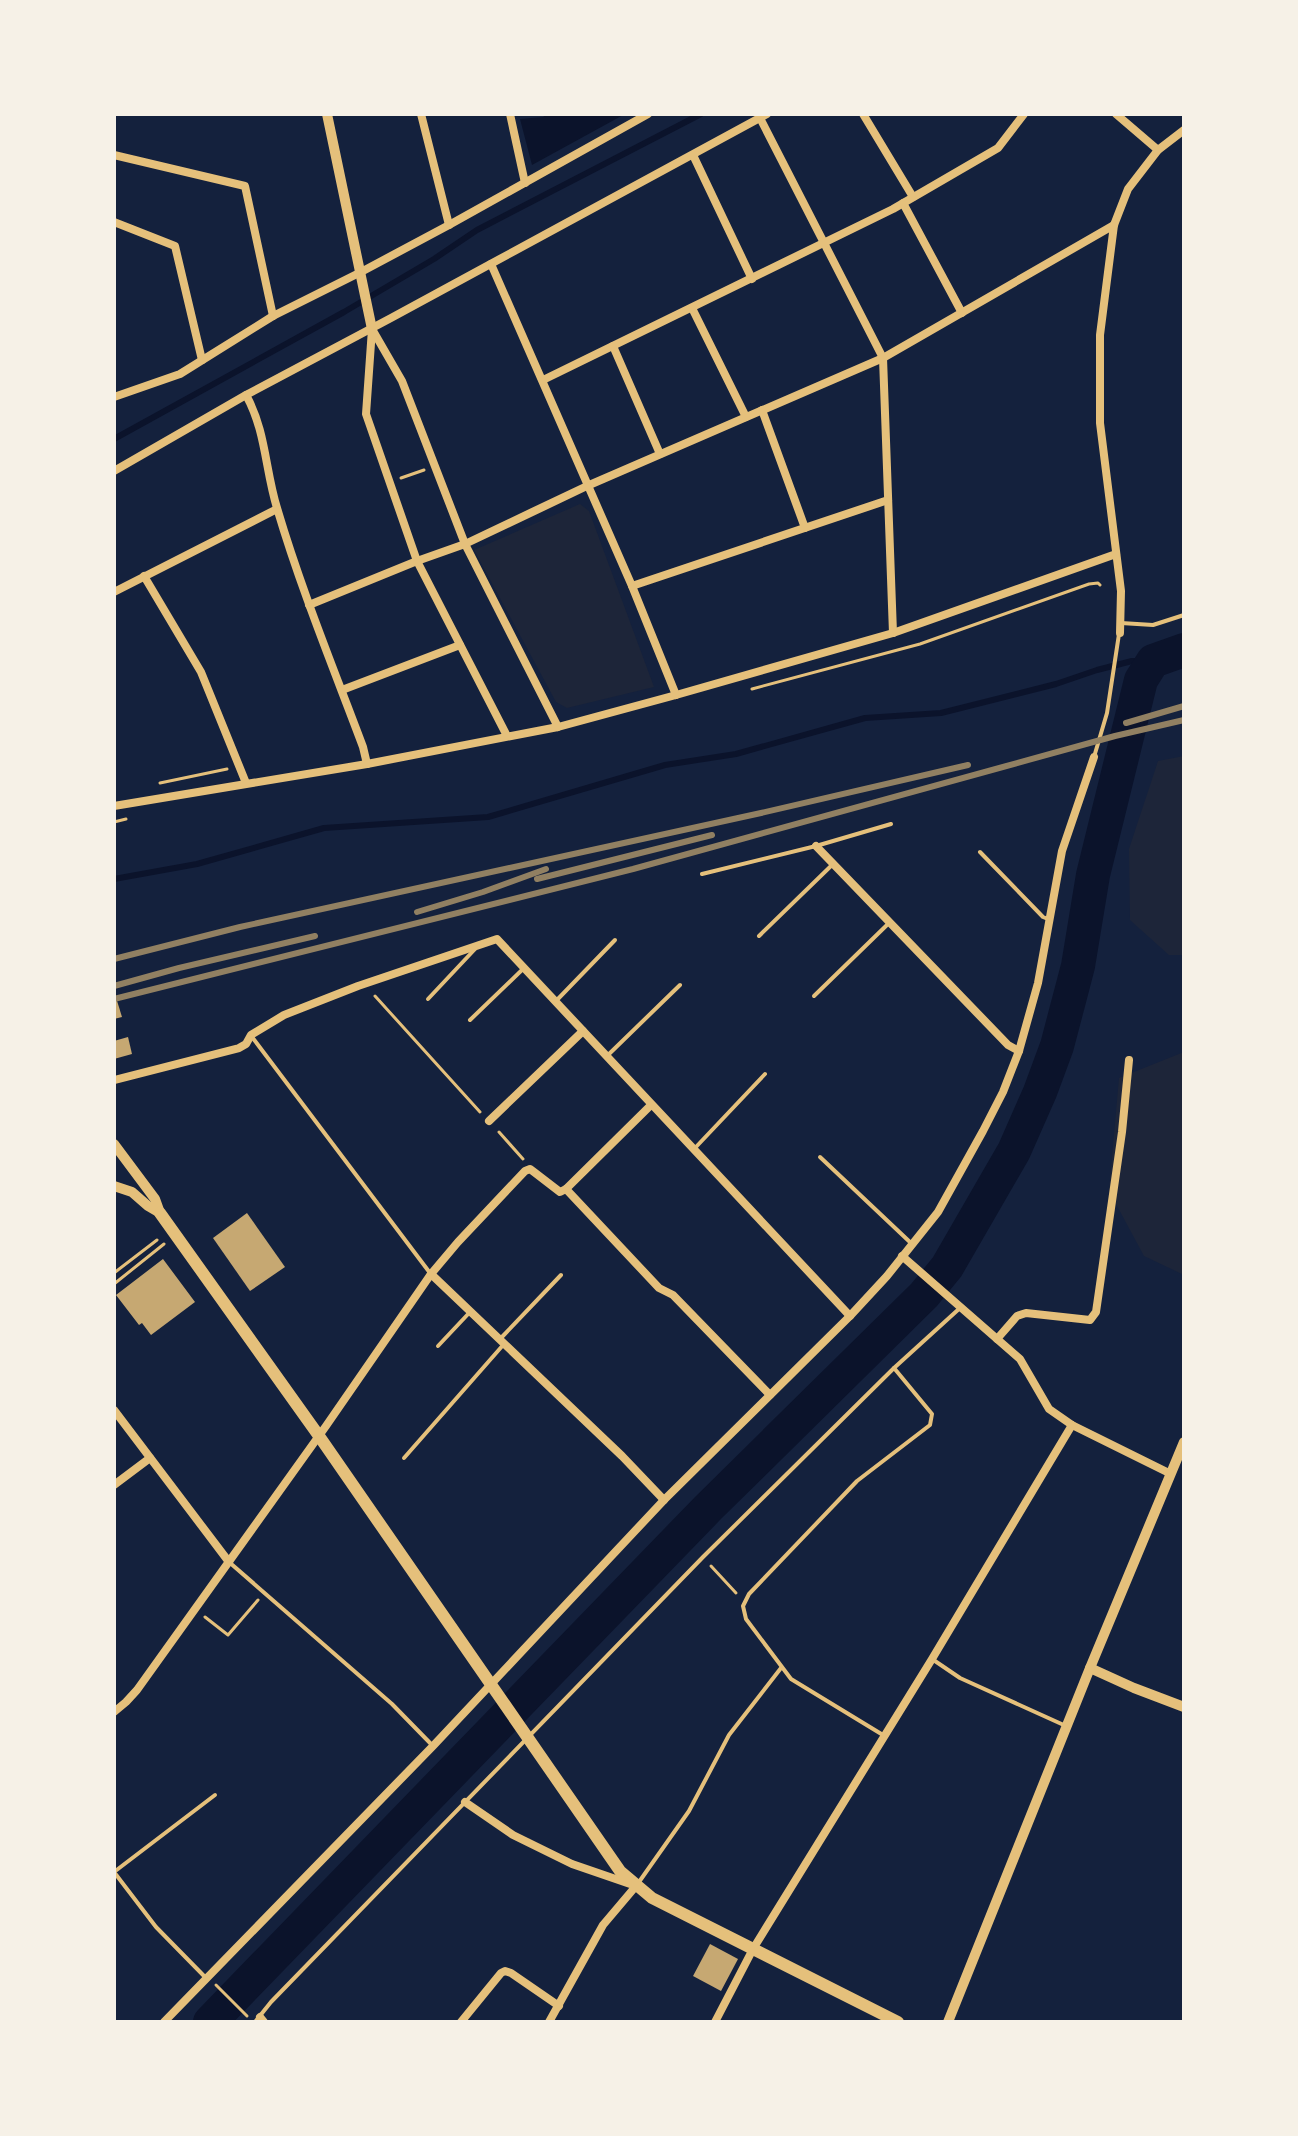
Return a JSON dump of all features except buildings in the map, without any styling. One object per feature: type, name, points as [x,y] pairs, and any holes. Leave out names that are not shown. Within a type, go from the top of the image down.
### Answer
[{"type":"main road","points":[[160,1213],[319,1436],[620,1871],[652,1898],[898,2022]]},
{"type":"street","points":[[327,114],[372,329],[366,414],[417,561],[507,736]]},
{"type":"street","points":[[421,114],[449,225]]},
{"type":"street","points":[[510,114],[525,183]]},
{"type":"street","points":[[114,397],[180,374],[273,316],[449,225],[648,114]]},
{"type":"street","points":[[863,114],[913,197]]},
{"type":"street","points":[[543,380],[903,203],[998,148],[1024,114]]},
{"type":"street","points":[[1116,114],[1158,150]]},
{"type":"street","points":[[114,471],[246,395],[764,116],[883,358],[893,633]]},
{"type":"street","points":[[1120,628],[1121,591],[1100,423],[1100,335],[1114,225],[1128,189],[1158,150],[1184,130]]},
{"type":"street","points":[[114,155],[245,186],[273,316]]},
{"type":"street","points":[[693,155],[752,279]]},
{"type":"street","points":[[903,203],[962,313]]},
{"type":"street","points":[[114,222],[175,246],[202,360]]},
{"type":"street","points":[[309,605],[465,544],[587,486],[883,358],[1114,225]]},
{"type":"street","points":[[491,264],[632,586],[676,695]]},
{"type":"street","points":[[692,308],[746,417]]},
{"type":"street","points":[[372,329],[402,381],[465,544],[558,727]]},
{"type":"street","points":[[613,346],[660,454]]},
{"type":"street","points":[[246,395],[263,437],[277,509],[367,764]]},
{"type":"street","points":[[762,410],[805,528]]},
{"type":"street","points":[[632,586],[888,500]]},
{"type":"street","points":[[114,592],[277,509]]},
{"type":"street","points":[[116,805],[367,764],[558,727],[893,633],[1116,554]]},
{"type":"street","points":[[144,576],[201,672],[246,783]]},
{"type":"street","points":[[342,690],[460,645]]},
{"type":"street","points":[[164,2022],[210,1981],[433,1746],[495,1689],[664,1500],[850,1316],[887,1276],[938,1212],[1003,1092],[1019,1051],[1038,983],[1065,841],[1094,757]]},
{"type":"street","points":[[816,846],[1008,1045],[1019,1051]]},
{"type":"street","points":[[114,1080],[239,1048],[246,1044],[251,1035],[284,1015],[497,939],[850,1316]]},
{"type":"street","points":[[489,1121],[583,1031]]},
{"type":"street","points":[[997,1339],[1017,1316],[1026,1313],[1090,1320],[1096,1312],[1122,1132],[1129,1060]]},
{"type":"street","points":[[114,1712],[137,1690],[431,1274],[458,1242],[525,1171],[530,1169],[560,1192],[566,1189],[651,1105]]},
{"type":"street","points":[[114,1144],[155,1199],[160,1213]]},
{"type":"street","points":[[114,1186],[132,1192],[160,1213]]},
{"type":"street","points":[[566,1189],[659,1288],[673,1295],[770,1395]]},
{"type":"street","points":[[902,1256],[1020,1359],[1049,1409],[1072,1425],[1171,1474]]},
{"type":"street","points":[[431,1274],[664,1500]]},
{"type":"street","points":[[114,1410],[229,1562]]},
{"type":"street","points":[[715,2022],[753,1949],[1072,1425]]},
{"type":"street","points":[[948,2022],[1090,1668],[1171,1474],[1181,1457],[1184,1442]]},
{"type":"street","points":[[114,1485],[150,1458]]},
{"type":"street","points":[[1090,1668],[1184,1707]]},
{"type":"street","points":[[465,1802],[525,1841],[572,1864],[636,1886],[603,1925],[549,2022]]},
{"type":"street","points":[[461,2022],[505,1971],[559,2006]]},
{"type":"lane","points":[[1094,757],[1107,713],[1120,628],[1153,625],[1184,615]]},
{"type":"lane","points":[[702,874],[891,824]]},
{"type":"lane","points":[[980,852],[1050,921]]},
{"type":"lane","points":[[759,936],[833,865]]},
{"type":"lane","points":[[814,996],[889,923]]},
{"type":"lane","points":[[555,1002],[615,940]]},
{"type":"lane","points":[[428,999],[480,945]]},
{"type":"lane","points":[[470,1020],[524,968]]},
{"type":"lane","points":[[607,1057],[680,985]]},
{"type":"lane","points":[[251,1035],[431,1274]]},
{"type":"lane","points":[[694,1150],[765,1074]]},
{"type":"lane","points":[[820,1157],[912,1244]]},
{"type":"lane","points":[[404,1458],[561,1275]]},
{"type":"lane","points":[[260,2020],[282,1991],[465,1802],[526,1734],[957,1305]]},
{"type":"lane","points":[[438,1346],[470,1312]]},
{"type":"lane","points":[[885,1736],[791,1679],[746,1619],[743,1606],[744,1601],[857,1481],[930,1425],[932,1414],[894,1368]]},
{"type":"lane","points":[[229,1562],[392,1704],[433,1746]]},
{"type":"lane","points":[[932,1659],[960,1678],[1067,1726]]},
{"type":"lane","points":[[636,1886],[689,1811],[729,1735],[781,1668]]},
{"type":"lane","points":[[210,1981],[156,1927],[114,1872],[215,1795]]},
{"type":"path","points":[[389,483],[435,466]]},
{"type":"path","points":[[890,652],[1089,584],[1100,585]]},
{"type":"path","points":[[364,984],[530,1169]]},
{"type":"path","points":[[114,1273],[157,1240]]},
{"type":"path","points":[[114,1284],[162,1246]]},
{"type":"path","points":[[703,1557],[744,1601]]},
{"type":"path","points":[[195,1609],[228,1635],[265,1592]]},
{"type":"path","points":[[210,1981],[249,2018]]},
{"type":"shaded area","points":[[547,114],[625,114],[532,165],[520,119]]},
{"type":"shaded area","points":[[580,504],[589,511],[654,687],[567,708],[556,702],[474,550]]},
{"type":"shaded area","points":[[1184,756],[1184,955],[1169,955],[1130,920],[1129,849],[1158,761]]},
{"type":"shaded area","points":[[1184,1052],[1184,1275],[1144,1256],[1109,1191],[1119,1078]]},
{"type":"waterway","points":[[114,439],[344,312],[477,230],[701,114]]},
{"type":"waterway","points":[[210,2022],[708,1508],[924,1295],[947,1267],[1014,1151],[1057,1046],[1078,966],[1093,875],[1141,680],[1153,661],[1184,650]]},
{"type":"waterway","points":[[114,879],[197,864],[324,828],[488,817],[665,765],[736,754],[865,718],[941,713],[1132,661],[1153,661]]},
{"type":"railway","points":[[1126,723],[1184,706]]},
{"type":"railway","points":[[114,999],[633,869],[1115,736],[1184,720]]},
{"type":"railway","points":[[114,959],[240,927],[968,765]]},
{"type":"railway","points":[[537,879],[712,835]]},
{"type":"railway","points":[[417,912],[546,869]]},
{"type":"railway","points":[[114,986],[315,936]]}]
